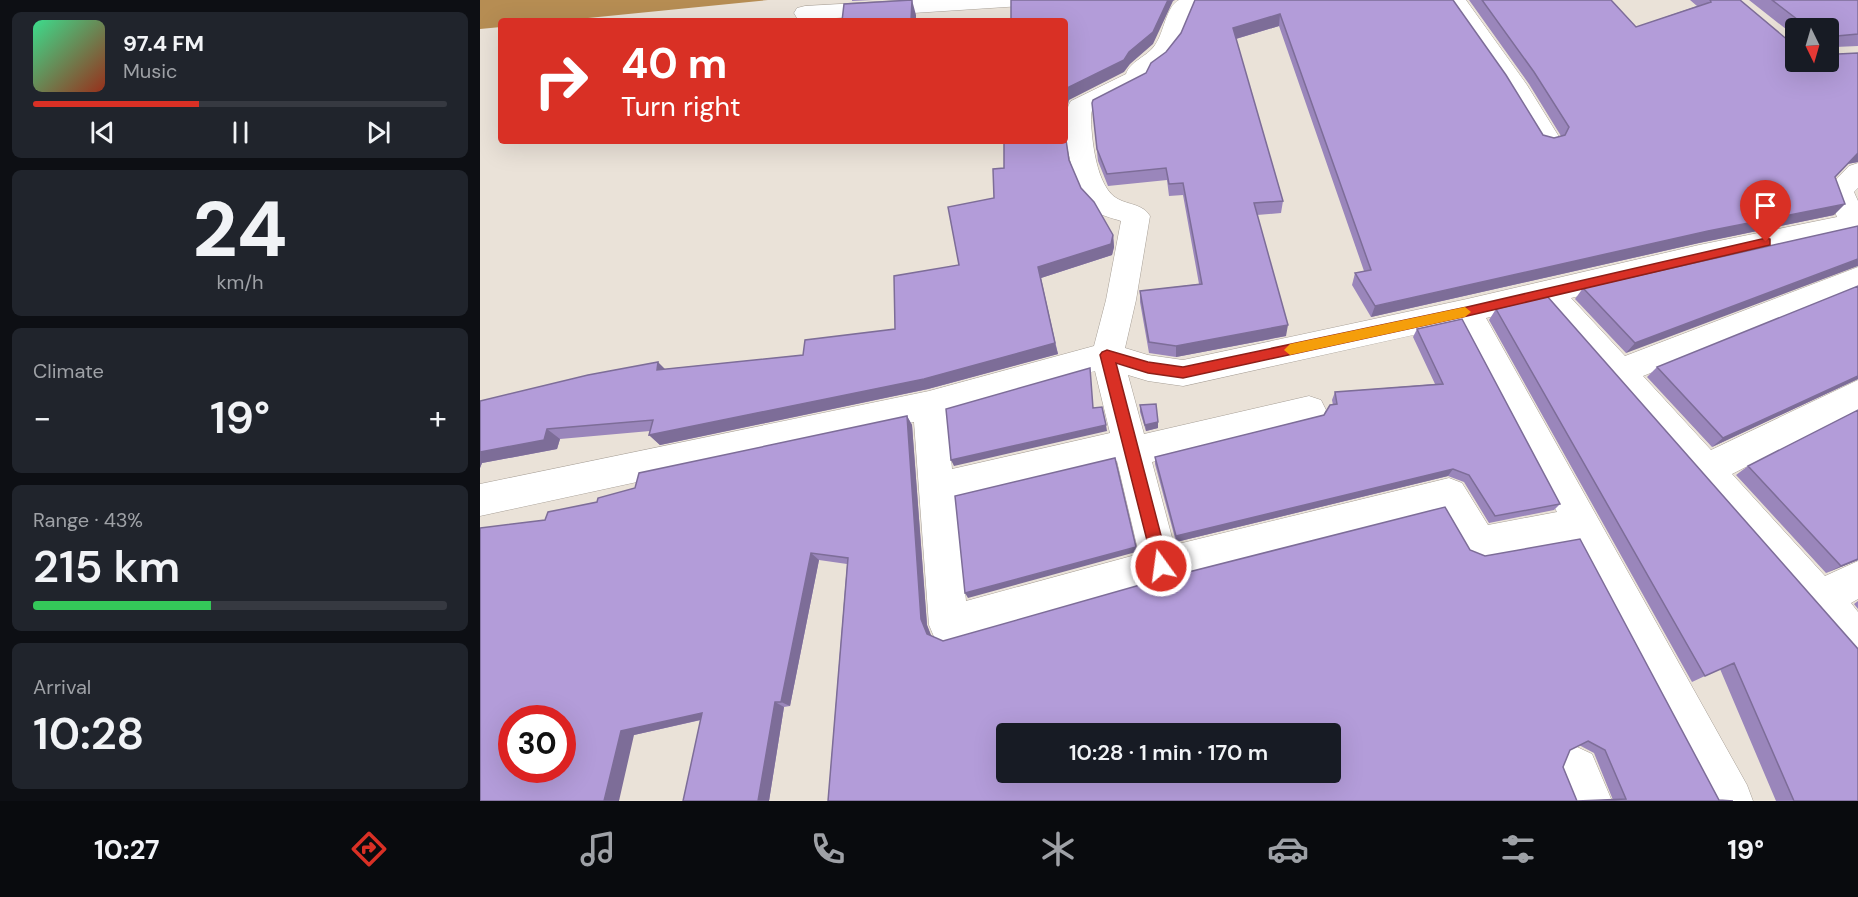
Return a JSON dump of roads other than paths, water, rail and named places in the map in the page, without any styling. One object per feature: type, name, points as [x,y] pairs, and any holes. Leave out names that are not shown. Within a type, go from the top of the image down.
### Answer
[{"type":"street","points":[[805,13],[1021,0]]},
{"type":"street","points":[[1455,0],[1515,85],[1548,140]]},
{"type":"street","points":[[1161,566],[1107,355],[1121,300],[1136,216],[1102,202],[1089,179],[1076,118],[1080,106],[1137,78],[1138,71],[1153,63],[1169,45],[1183,2]]},
{"type":"street","points":[[480,500],[929,405],[1107,355],[1148,368],[1183,373],[1467,311],[1700,256],[1853,224],[1840,190],[1856,178]]},
{"type":"street","points":[[1619,372],[1858,278]]},
{"type":"street","points":[[1548,292],[1858,641]]},
{"type":"street","points":[[1467,311],[1731,801]]},
{"type":"street","points":[[1706,470],[1858,394]]},
{"type":"street","points":[[929,405],[949,625],[1161,566],[1449,494],[1479,544],[1581,525]]},
{"type":"street","points":[[937,489],[1308,410]]},
{"type":"street","points":[[1820,599],[1858,579]]}]
